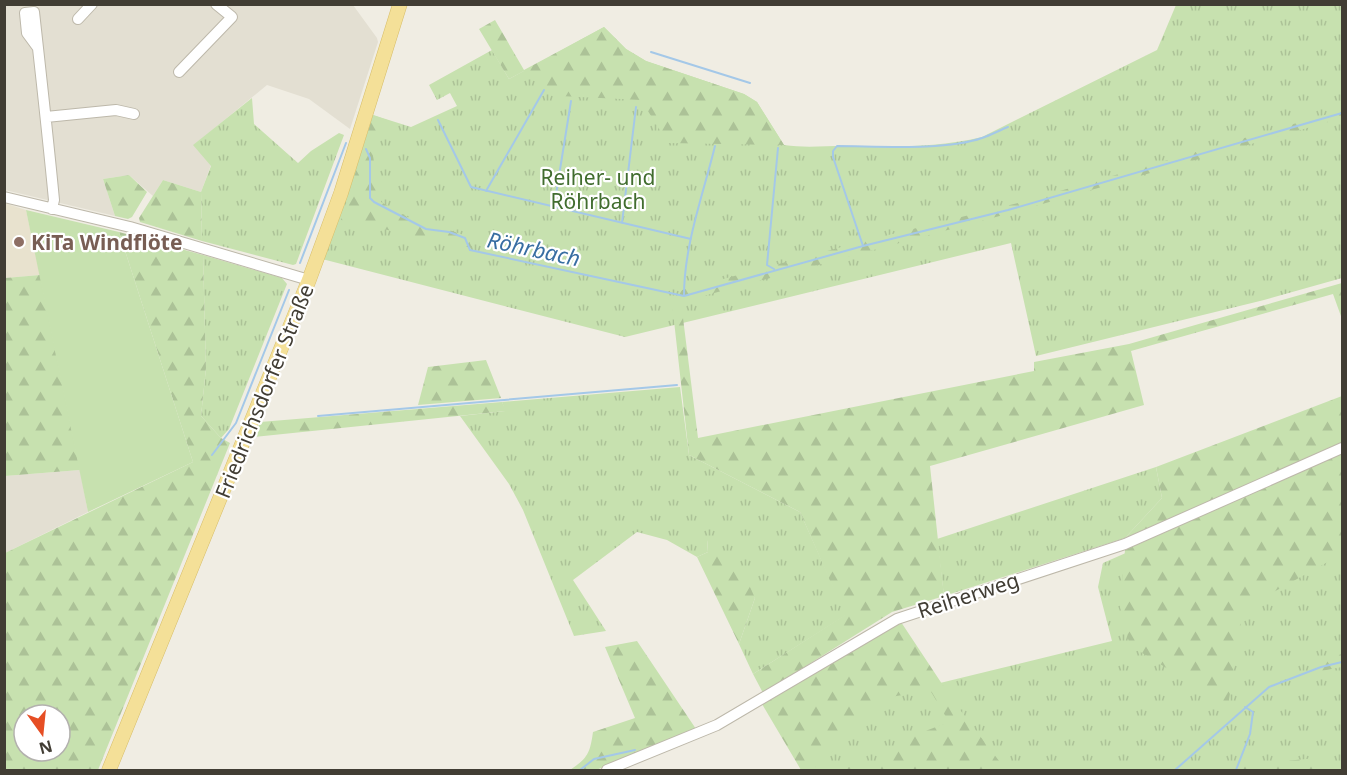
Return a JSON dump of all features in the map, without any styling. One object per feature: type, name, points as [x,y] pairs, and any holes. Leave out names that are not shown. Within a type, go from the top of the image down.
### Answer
[{"type":"main road","name":"Friedrichsdorfer Straße","points":[[108,771],[309,280],[341,193],[400,4]]},
{"type":"street","points":[[78,19],[92,4]]},
{"type":"street","points":[[179,72],[232,17],[216,4]]},
{"type":"street","points":[[38,48],[54,200],[52,209]]},
{"type":"street","points":[[46,117],[116,110],[134,114]]},
{"type":"street","points":[[4,197],[130,227],[309,280]]},
{"type":"street","name":"Reiherweg","points":[[607,771],[717,725],[897,619],[1125,544],[1342,448]]},
{"type":"shaded area","points":[[5,5],[353,5],[378,42],[350,129],[309,99],[267,85],[194,145],[211,165],[201,192],[163,180],[153,196],[129,175],[103,179],[115,216],[5,190]]},
{"type":"shaded area","name":"KiTa Windflöte","points":[[4,203],[26,210],[40,275],[5,278]]},
{"type":"shaded area","points":[[80,470],[88,512],[5,553],[5,476]]},
{"type":"green space","name":"Reiher- und Röhrbach","points":[[1176,5],[1342,5],[1342,278],[1264,300],[1036,356],[1011,243],[625,337],[322,259],[347,196],[373,115],[411,127],[457,106],[450,93],[437,100],[429,85],[492,50],[509,79],[604,27],[626,49],[646,61],[744,94],[757,102],[784,145],[806,147],[931,145],[982,137],[1157,50]]},
{"type":"green space","points":[[495,20],[524,70],[604,27],[626,49],[646,61],[744,94],[757,102],[784,145],[668,143],[641,100],[560,96],[524,71],[509,79],[479,29]]},
{"type":"green space","points":[[252,98],[254,124],[298,163],[311,151],[339,133],[344,135],[296,264],[293,265],[202,241],[201,192],[211,166],[193,145]]},
{"type":"green space","points":[[1342,110],[1342,118],[1018,211],[681,302],[698,438],[1034,371],[1034,362],[1129,344],[1342,283],[1342,319],[1333,294],[1131,351],[1144,405],[930,466],[944,596],[892,612],[763,693],[753,674],[845,615],[800,512],[689,455],[672,303],[682,290],[864,241],[1018,203]]},
{"type":"green space","points":[[373,115],[390,121],[373,156],[381,202],[425,227],[449,230],[467,236],[472,248],[341,220]]},
{"type":"green space","points":[[129,175],[147,192],[132,217],[128,219],[115,216],[103,179]]},
{"type":"green space","points":[[163,180],[201,192],[202,241],[140,222],[139,218]]},
{"type":"green space","points":[[26,210],[119,232],[193,462],[88,512]]},
{"type":"green space","points":[[119,232],[203,255],[206,368],[201,416],[221,438],[230,443],[98,770],[5,770],[5,553],[193,462]]},
{"type":"green space","points":[[203,255],[282,278],[287,284],[229,429],[221,438],[201,416],[206,368]]},
{"type":"green space","points":[[40,275],[80,470],[5,476],[5,278]]},
{"type":"green space","points":[[486,360],[501,398],[418,405],[428,367]]},
{"type":"green space","points":[[680,387],[689,455],[800,512],[846,615],[753,674],[739,644],[755,598],[707,540],[708,552],[697,557],[667,540],[637,532],[573,580],[606,631],[574,636],[523,510],[509,484],[460,416],[505,411],[502,402]]},
{"type":"green space","points":[[1342,396],[1342,444],[1125,538],[1162,498],[1156,467]]},
{"type":"green space","points":[[502,402],[506,411],[254,437],[260,422]]},
{"type":"green space","points":[[1342,453],[1342,554],[1243,609],[1228,706],[1139,651],[1131,650],[1120,607],[1125,550]]},
{"type":"green space","points":[[1342,458],[1342,770],[810,770],[875,698],[942,685],[940,683],[1112,641],[1098,587],[1103,563]]},
{"type":"green space","points":[[1156,467],[1162,498],[1125,538],[944,596],[937,539]]},
{"type":"green space","points":[[707,539],[741,567],[755,598],[739,644],[697,557],[708,552]]},
{"type":"green space","points":[[901,622],[954,702],[1006,770],[839,770],[873,763],[907,738],[949,722],[930,690],[880,699],[846,739],[812,770],[801,770],[762,704]]},
{"type":"green space","points":[[637,641],[696,729],[596,770],[570,770],[587,754],[593,732],[635,718],[605,647]]},
{"type":"green space","points":[[1342,654],[1342,667],[1321,671],[1319,660]]},
{"type":"green space","points":[[1316,758],[1323,770],[1231,770],[1234,766]]},
{"type":"waterway","points":[[651,52],[750,83]]},
{"type":"waterway","points":[[486,191],[544,90]]},
{"type":"waterway","points":[[554,207],[571,101]]},
{"type":"waterway","points":[[622,223],[636,107]]},
{"type":"waterway","points":[[366,149],[370,158],[370,198],[374,202],[426,229],[449,232],[465,238],[470,250],[684,296],[863,246],[1008,210],[1342,113]]},
{"type":"waterway","points":[[438,120],[471,187],[691,239]]},
{"type":"waterway","points":[[863,246],[833,157],[833,151],[837,146],[949,145],[982,138],[1008,127]]},
{"type":"waterway","name":"Röhrbach","points":[[300,263],[346,143]]},
{"type":"waterway","points":[[684,296],[687,258],[715,146]]},
{"type":"waterway","points":[[774,269],[767,265],[778,148]]},
{"type":"waterway","name":"Röhrbach","points":[[212,455],[236,423],[289,290]]},
{"type":"waterway","points":[[318,416],[677,385]]},
{"type":"waterway","points":[[1175,770],[1269,687],[1321,667],[1342,662]]},
{"type":"waterway","points":[[1236,770],[1250,734],[1253,712],[1245,707]]},
{"type":"waterway","points":[[580,770],[594,759],[635,750]]},
{"type":"place","name":"KiTa Windflöte","points":[[19,242]]}]
